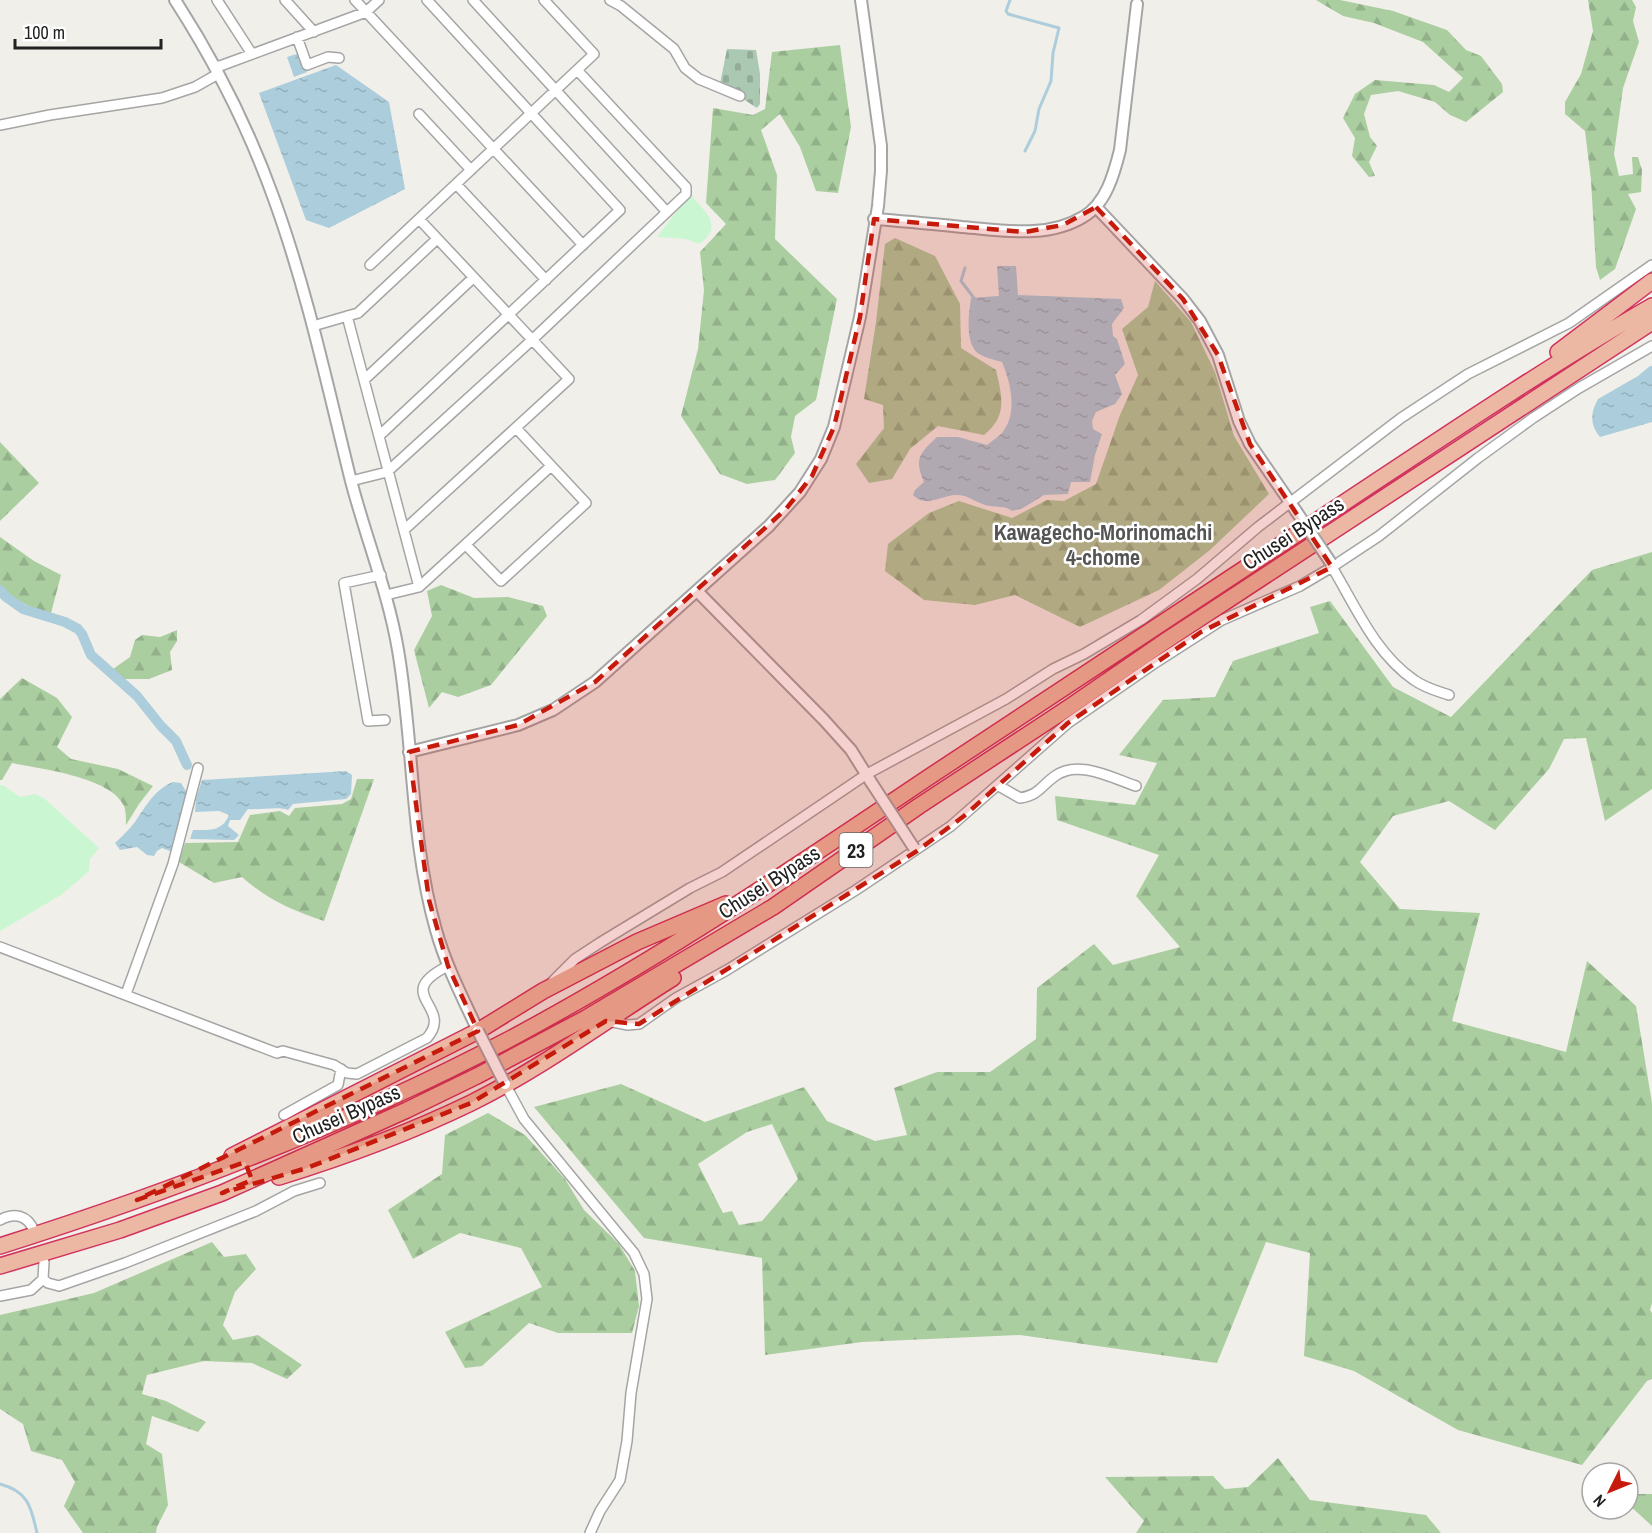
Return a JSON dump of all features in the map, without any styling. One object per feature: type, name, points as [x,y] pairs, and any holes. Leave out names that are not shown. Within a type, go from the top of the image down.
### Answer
[{"type":"highway","points":[[1466,420],[1652,281]]},
{"type":"highway","name":"Chusei Bypass","points":[[0,1246],[230,1167],[290,1143],[460,1064],[576,1003],[718,918],[1466,420],[1652,306]]},
{"type":"highway","name":"Chusei Bypass","points":[[0,1266],[120,1230],[222,1193],[356,1134],[486,1071],[586,1018],[773,907],[1167,640],[1652,322]]},
{"type":"highway","points":[[1568,378],[1652,331]]},
{"type":"highway","points":[[137,1200],[255,1145],[478,1031],[543,991],[637,942],[768,885]]},
{"type":"highway","points":[[222,1193],[307,1168],[382,1142],[471,1103],[579,1040],[722,947],[773,907]]},
{"type":"street","points":[[175,0],[216,70],[248,135],[274,198],[313,326],[351,481],[386,596],[403,679],[416,816],[429,900],[448,966],[478,1031],[524,1119],[634,1253],[644,1274],[647,1288],[646,1311],[631,1393],[627,1442],[620,1480],[600,1511],[590,1533]]},
{"type":"street","points":[[217,0],[252,54]]},
{"type":"street","points":[[285,0],[314,32]]},
{"type":"street","points":[[355,0],[583,245]]},
{"type":"street","points":[[0,125],[162,98],[195,87],[220,66],[366,12],[379,0]]},
{"type":"street","points":[[379,436],[620,210],[427,0]]},
{"type":"street","points":[[473,0],[666,210]]},
{"type":"street","points":[[370,265],[594,54],[544,0]]},
{"type":"street","points":[[610,0],[621,6],[674,49],[685,68],[699,80],[740,96]]},
{"type":"street","points":[[409,752],[518,725],[553,710],[595,682],[786,509],[812,476],[834,427],[860,317],[881,171],[881,146],[861,0]]},
{"type":"street","points":[[874,219],[1025,232],[1063,225],[1084,217],[1096,207],[1105,193],[1120,150],[1137,4]]},
{"type":"street","points":[[297,38],[307,65],[328,57],[339,58]]},
{"type":"street","points":[[351,481],[387,472],[532,340],[666,210],[686,194],[686,187],[578,70]]},
{"type":"street","points":[[419,114],[471,170]]},
{"type":"street","points":[[456,184],[546,280]]},
{"type":"street","points":[[1096,207],[1184,299],[1200,321],[1218,355],[1239,421],[1250,444],[1294,506],[1377,643],[1396,665],[1425,687],[1449,695]]},
{"type":"street","points":[[404,530],[569,379],[419,219]]},
{"type":"street","points":[[313,326],[358,313],[436,239]]},
{"type":"street","points":[[543,991],[575,959],[592,947],[690,888],[722,873],[869,778],[986,711],[1053,669],[1084,654],[1141,620],[1197,579],[1258,527],[1294,506],[1401,418],[1468,374],[1569,323],[1652,265]]},
{"type":"street","points":[[364,380],[473,278]]},
{"type":"street","points":[[347,316],[419,587]]},
{"type":"street","points":[[606,1021],[628,1025],[639,1024],[676,998],[727,970],[915,850],[964,816],[1068,723],[1201,632],[1222,620],[1300,586],[1379,536],[1533,418],[1579,388],[1652,346]]},
{"type":"street","points":[[466,545],[501,581],[586,503],[516,428]]},
{"type":"street","points":[[386,596],[419,587],[551,466]]},
{"type":"street","points":[[381,575],[344,583],[368,721],[385,720]]},
{"type":"street","points":[[698,591],[851,750],[915,850]]},
{"type":"street","points":[[126,994],[172,864],[198,768]]},
{"type":"street","points":[[999,786],[1020,798],[1033,796],[1058,774],[1076,769],[1094,772],[1136,786]]},
{"type":"street","points":[[0,947],[277,1053],[283,1051],[334,1065],[347,1073],[357,1074],[427,1038],[435,1022],[434,1013],[423,998],[424,985],[430,976],[448,966]]},
{"type":"street","points":[[284,1115],[338,1085],[341,1069]]},
{"type":"street","points":[[44,1262],[44,1279],[48,1283],[59,1286],[115,1267],[256,1211],[294,1191],[320,1183]]},
{"type":"street","points":[[0,1220],[11,1215],[21,1216],[31,1224],[34,1231]]},
{"type":"street","points":[[0,1296],[31,1290],[44,1279]]},
{"type":"highlighted area","points":[[1096,207],[1183,299],[1218,355],[1250,444],[1332,567],[1201,632],[1068,723],[964,816],[917,851],[639,1024],[606,1021],[471,1103],[307,1168],[222,1193],[252,1180],[245,1162],[137,1200],[478,1031],[448,966],[429,900],[409,752],[518,725],[595,682],[786,509],[812,476],[834,427],[860,317],[874,219],[1025,232],[1063,225]]},
{"type":"green space","points":[[1316,0],[1340,0],[1393,11],[1447,30],[1466,50],[1481,56],[1502,84],[1503,92],[1466,122],[1450,115],[1435,102],[1398,91],[1371,95],[1364,114],[1370,137],[1377,146],[1369,162],[1375,176],[1369,177],[1352,156],[1355,138],[1343,118],[1355,94],[1375,80],[1434,85],[1449,92],[1463,78],[1423,42],[1374,23],[1343,16]]},
{"type":"green space","points":[[1588,0],[1632,0],[1636,7],[1633,21],[1639,42],[1623,88],[1614,154],[1619,176],[1633,174],[1632,157],[1638,157],[1642,170],[1641,192],[1628,194],[1636,209],[1615,269],[1600,280],[1596,267],[1591,180],[1585,131],[1565,114],[1565,102],[1581,74],[1593,31]]},
{"type":"green space","points":[[840,45],[851,127],[838,193],[816,191],[800,147],[780,114],[761,130],[777,175],[775,239],[837,299],[816,400],[795,416],[791,437],[795,453],[775,480],[747,484],[720,474],[681,416],[698,349],[704,290],[700,252],[726,224],[706,203],[713,108],[753,115],[765,109],[772,52]]},
{"type":"green space","points":[[727,49],[756,50],[760,74],[760,104],[757,108],[720,84]]},
{"type":"green space","points":[[690,194],[710,219],[711,231],[707,237],[699,244],[686,239],[657,237]]},
{"type":"green space","points":[[895,238],[935,256],[960,304],[961,348],[996,370],[1001,405],[997,420],[984,435],[938,426],[910,449],[892,479],[869,483],[856,464],[884,428],[883,405],[864,399],[885,244]]},
{"type":"green space","points":[[1155,281],[1191,322],[1215,372],[1234,436],[1269,494],[1210,550],[1159,590],[1080,627],[1015,595],[975,605],[924,600],[885,571],[888,544],[929,513],[959,501],[1012,518],[1047,500],[1064,501],[1096,484],[1120,415],[1138,375],[1122,329],[1148,307]]},
{"type":"green space","points":[[0,442],[39,483],[0,521]]},
{"type":"green space","points":[[0,537],[34,561],[61,575],[50,617],[0,591]]},
{"type":"green space","points":[[1652,552],[1652,789],[1605,821],[1586,738],[1564,739],[1549,769],[1495,830],[1449,801],[1393,816],[1360,862],[1400,909],[1480,913],[1452,1021],[1566,1052],[1587,961],[1636,1006],[1652,1103],[1652,1303],[1650,1310],[1652,1313],[1652,1379],[1647,1381],[1585,1461],[1580,1461],[1580,1464],[1458,1430],[1354,1371],[1304,1356],[1310,1253],[1266,1242],[1217,1363],[1020,1335],[862,1342],[765,1355],[762,1258],[644,1238],[534,1107],[621,1084],[705,1122],[804,1087],[827,1121],[875,1141],[907,1135],[894,1088],[937,1072],[990,1072],[1036,1039],[1037,988],[1094,944],[1113,965],[1180,947],[1136,896],[1159,855],[1057,820],[1055,796],[1135,805],[1157,763],[1119,755],[1163,700],[1215,697],[1233,661],[1319,633],[1310,607],[1330,601],[1393,687],[1451,717],[1592,570]],"holes":[[[772,1124],[798,1179],[762,1221],[739,1225],[732,1211],[723,1213],[698,1164],[747,1132]]]},
{"type":"green space","points":[[441,585],[474,598],[508,597],[543,606],[547,616],[491,685],[458,697],[442,692],[429,708],[414,650],[432,616],[427,591]]},
{"type":"green space","points":[[177,630],[177,641],[170,652],[172,670],[149,679],[121,679],[113,669],[130,657],[135,640],[142,635],[160,637]]},
{"type":"green space","points":[[22,678],[57,698],[72,717],[57,747],[71,759],[118,769],[153,786],[126,825],[125,808],[117,796],[90,781],[12,763],[0,780],[0,699]]},
{"type":"green space","points":[[357,779],[374,779],[324,921],[280,904],[242,877],[214,883],[179,862],[185,843],[238,842],[250,815],[280,811],[289,816],[295,808],[342,804],[351,799]]},
{"type":"green space","points":[[0,785],[20,797],[35,794],[45,799],[99,848],[90,859],[89,871],[61,895],[0,931]]},
{"type":"green space","points":[[488,1113],[525,1135],[565,1179],[584,1210],[619,1244],[635,1271],[639,1306],[632,1333],[558,1333],[529,1323],[482,1366],[465,1368],[445,1332],[542,1287],[521,1248],[460,1233],[413,1259],[388,1210],[442,1174],[445,1135]]},
{"type":"green space","points":[[212,1242],[224,1257],[246,1254],[256,1269],[235,1292],[223,1325],[233,1340],[258,1335],[302,1365],[287,1379],[252,1363],[204,1361],[147,1375],[142,1394],[166,1401],[206,1422],[198,1432],[152,1416],[146,1444],[162,1454],[168,1505],[156,1533],[83,1533],[64,1506],[75,1482],[62,1460],[31,1451],[23,1424],[0,1409],[0,1315],[94,1293]]},
{"type":"green space","points":[[1278,1458],[1310,1500],[1426,1515],[1441,1533],[1136,1533],[1144,1521],[1105,1477],[1213,1476],[1225,1489],[1248,1487]]},
{"type":"green space","points":[[1640,1494],[1652,1494],[1652,1526],[1640,1515]]},
{"type":"water","points":[[300,53],[307,72],[294,77],[287,57]]},
{"type":"water","points":[[336,65],[389,102],[405,189],[329,228],[306,220],[259,93]]},
{"type":"water","points":[[997,266],[1016,266],[1018,295],[1121,299],[1124,308],[1112,324],[1113,336],[1117,339],[1125,364],[1115,375],[1122,394],[1115,404],[1096,412],[1092,421],[1093,429],[1102,434],[1090,482],[1071,482],[1068,494],[1044,495],[1023,508],[1012,511],[1004,507],[986,505],[962,495],[924,501],[913,495],[924,482],[919,468],[920,457],[937,437],[958,437],[987,445],[1002,433],[1010,417],[1010,389],[1002,362],[979,354],[974,349],[969,336],[971,298],[999,296]]},
{"type":"water","points":[[1652,366],[1652,422],[1600,437],[1594,428],[1592,419],[1598,399],[1638,376]]},
{"type":"water","points":[[346,771],[352,775],[351,794],[346,799],[293,804],[288,810],[248,809],[240,820],[230,820],[228,826],[239,835],[234,840],[190,839],[193,830],[210,830],[219,827],[229,815],[219,811],[195,812],[196,799],[202,780]]},
{"type":"water","points":[[173,782],[181,783],[187,793],[173,850],[162,848],[154,856],[147,855],[137,847],[120,850],[115,843],[133,825],[156,794]]},
{"type":"waterway","points":[[1010,0],[1006,11],[1008,14],[1059,28],[1053,53],[1051,81],[1039,109],[1035,131],[1025,151]]},
{"type":"waterway","points":[[965,268],[961,281],[974,298]]},
{"type":"waterway","points":[[0,590],[23,609],[65,622],[78,629],[91,655],[137,696],[176,741],[187,765]]},
{"type":"waterway","points":[[0,1484],[10,1487],[23,1496],[30,1508],[37,1533]]},
{"type":"district","name":"Kawagecho-Morinomachi 4-chome","points":[[1103,544]]}]
